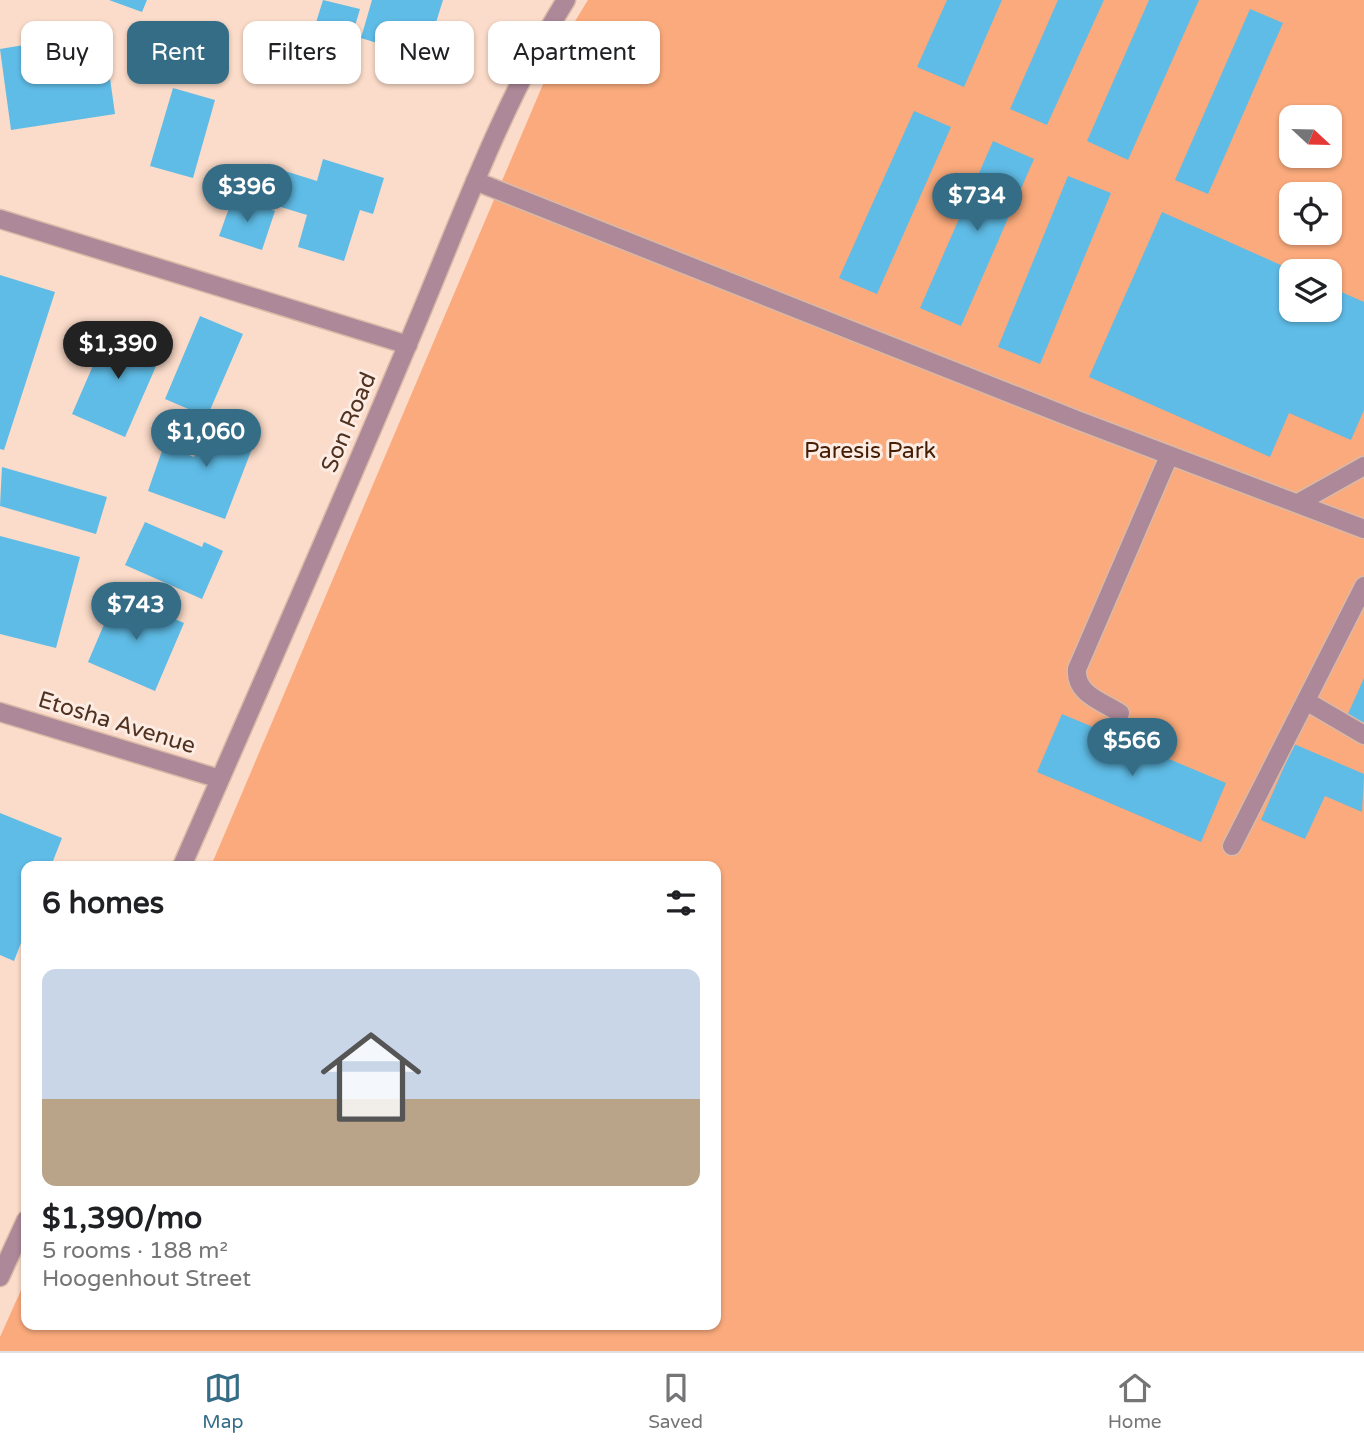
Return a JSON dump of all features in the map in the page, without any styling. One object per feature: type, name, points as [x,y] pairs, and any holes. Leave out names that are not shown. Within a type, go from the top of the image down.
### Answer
[{"type":"street","name":"Son Road","points":[[184,861],[408,345],[475,181],[538,46],[566,0]]},
{"type":"street","points":[[475,181],[1169,456],[1364,529]]},
{"type":"street","points":[[0,219],[408,345]]},
{"type":"street","points":[[1120,713],[1082,690],[1076,680],[1077,669],[1169,456]]},
{"type":"street","points":[[1298,503],[1364,466]]},
{"type":"street","points":[[1232,846],[1364,586]]},
{"type":"street","points":[[1306,701],[1364,735]]},
{"type":"street","name":"Etosha Avenue","points":[[0,712],[220,779]]},
{"type":"street","points":[[0,1277],[21,1231]]},
{"type":"green space","name":"Paresis Park","points":[[588,0],[1364,0],[1364,1351],[0,1351],[0,1337],[21,1290],[21,1330],[721,1330],[721,861],[213,861],[543,84],[660,84],[660,21],[575,21]]},
{"type":"building","points":[[109,0],[147,0],[142,12]]},
{"type":"building","points":[[323,0],[360,9],[356,21],[316,21]]},
{"type":"building","points":[[372,0],[443,0],[436,21],[375,21],[375,42],[361,38]]},
{"type":"building","points":[[947,0],[1002,0],[964,87],[917,67]]},
{"type":"building","points":[[1058,0],[1104,0],[1047,125],[1010,109]]},
{"type":"building","points":[[1149,0],[1199,0],[1128,160],[1087,141]]},
{"type":"building","points":[[1250,9],[1283,23],[1208,194],[1175,180]]},
{"type":"building","points":[[21,46],[21,84],[111,84],[115,114],[11,130],[0,49]]},
{"type":"building","points":[[173,88],[215,100],[193,178],[150,166]]},
{"type":"building","points":[[914,111],[951,127],[877,294],[839,278]]},
{"type":"building","points":[[993,141],[1034,159],[961,326],[920,308]]},
{"type":"building","points":[[323,159],[384,178],[373,214],[360,210],[344,261],[298,247],[307,215],[258,200],[269,166],[317,181]]},
{"type":"building","points":[[1068,176],[1111,193],[1040,364],[998,347]]},
{"type":"building","points":[[233,197],[275,211],[262,250],[219,236]]},
{"type":"building","points":[[1162,212],[1279,264],[1279,322],[1342,322],[1342,292],[1364,302],[1364,410],[1351,440],[1289,413],[1270,457],[1089,377]]},
{"type":"building","points":[[0,275],[55,292],[4,450],[0,449]]},
{"type":"building","points":[[200,316],[243,334],[207,417],[165,399]]},
{"type":"building","points":[[111,324],[164,348],[125,437],[72,414]]},
{"type":"building","points":[[210,415],[258,433],[225,519],[148,491],[164,445],[194,457]]},
{"type":"building","points":[[2,467],[107,497],[96,534],[0,506]]},
{"type":"building","points":[[145,522],[202,547],[204,542],[223,551],[202,599],[125,565]]},
{"type":"building","points":[[0,536],[80,557],[56,648],[0,634]]},
{"type":"building","points":[[117,594],[184,623],[155,691],[88,662]]},
{"type":"building","points":[[1364,678],[1364,723],[1347,716]]},
{"type":"building","points":[[1062,714],[1226,783],[1201,842],[1037,772]]},
{"type":"building","points":[[1294,744],[1364,774],[1362,812],[1325,796],[1305,839],[1261,820]]},
{"type":"building","points":[[0,813],[62,838],[53,861],[21,861],[21,943],[14,961],[0,955]]}]
